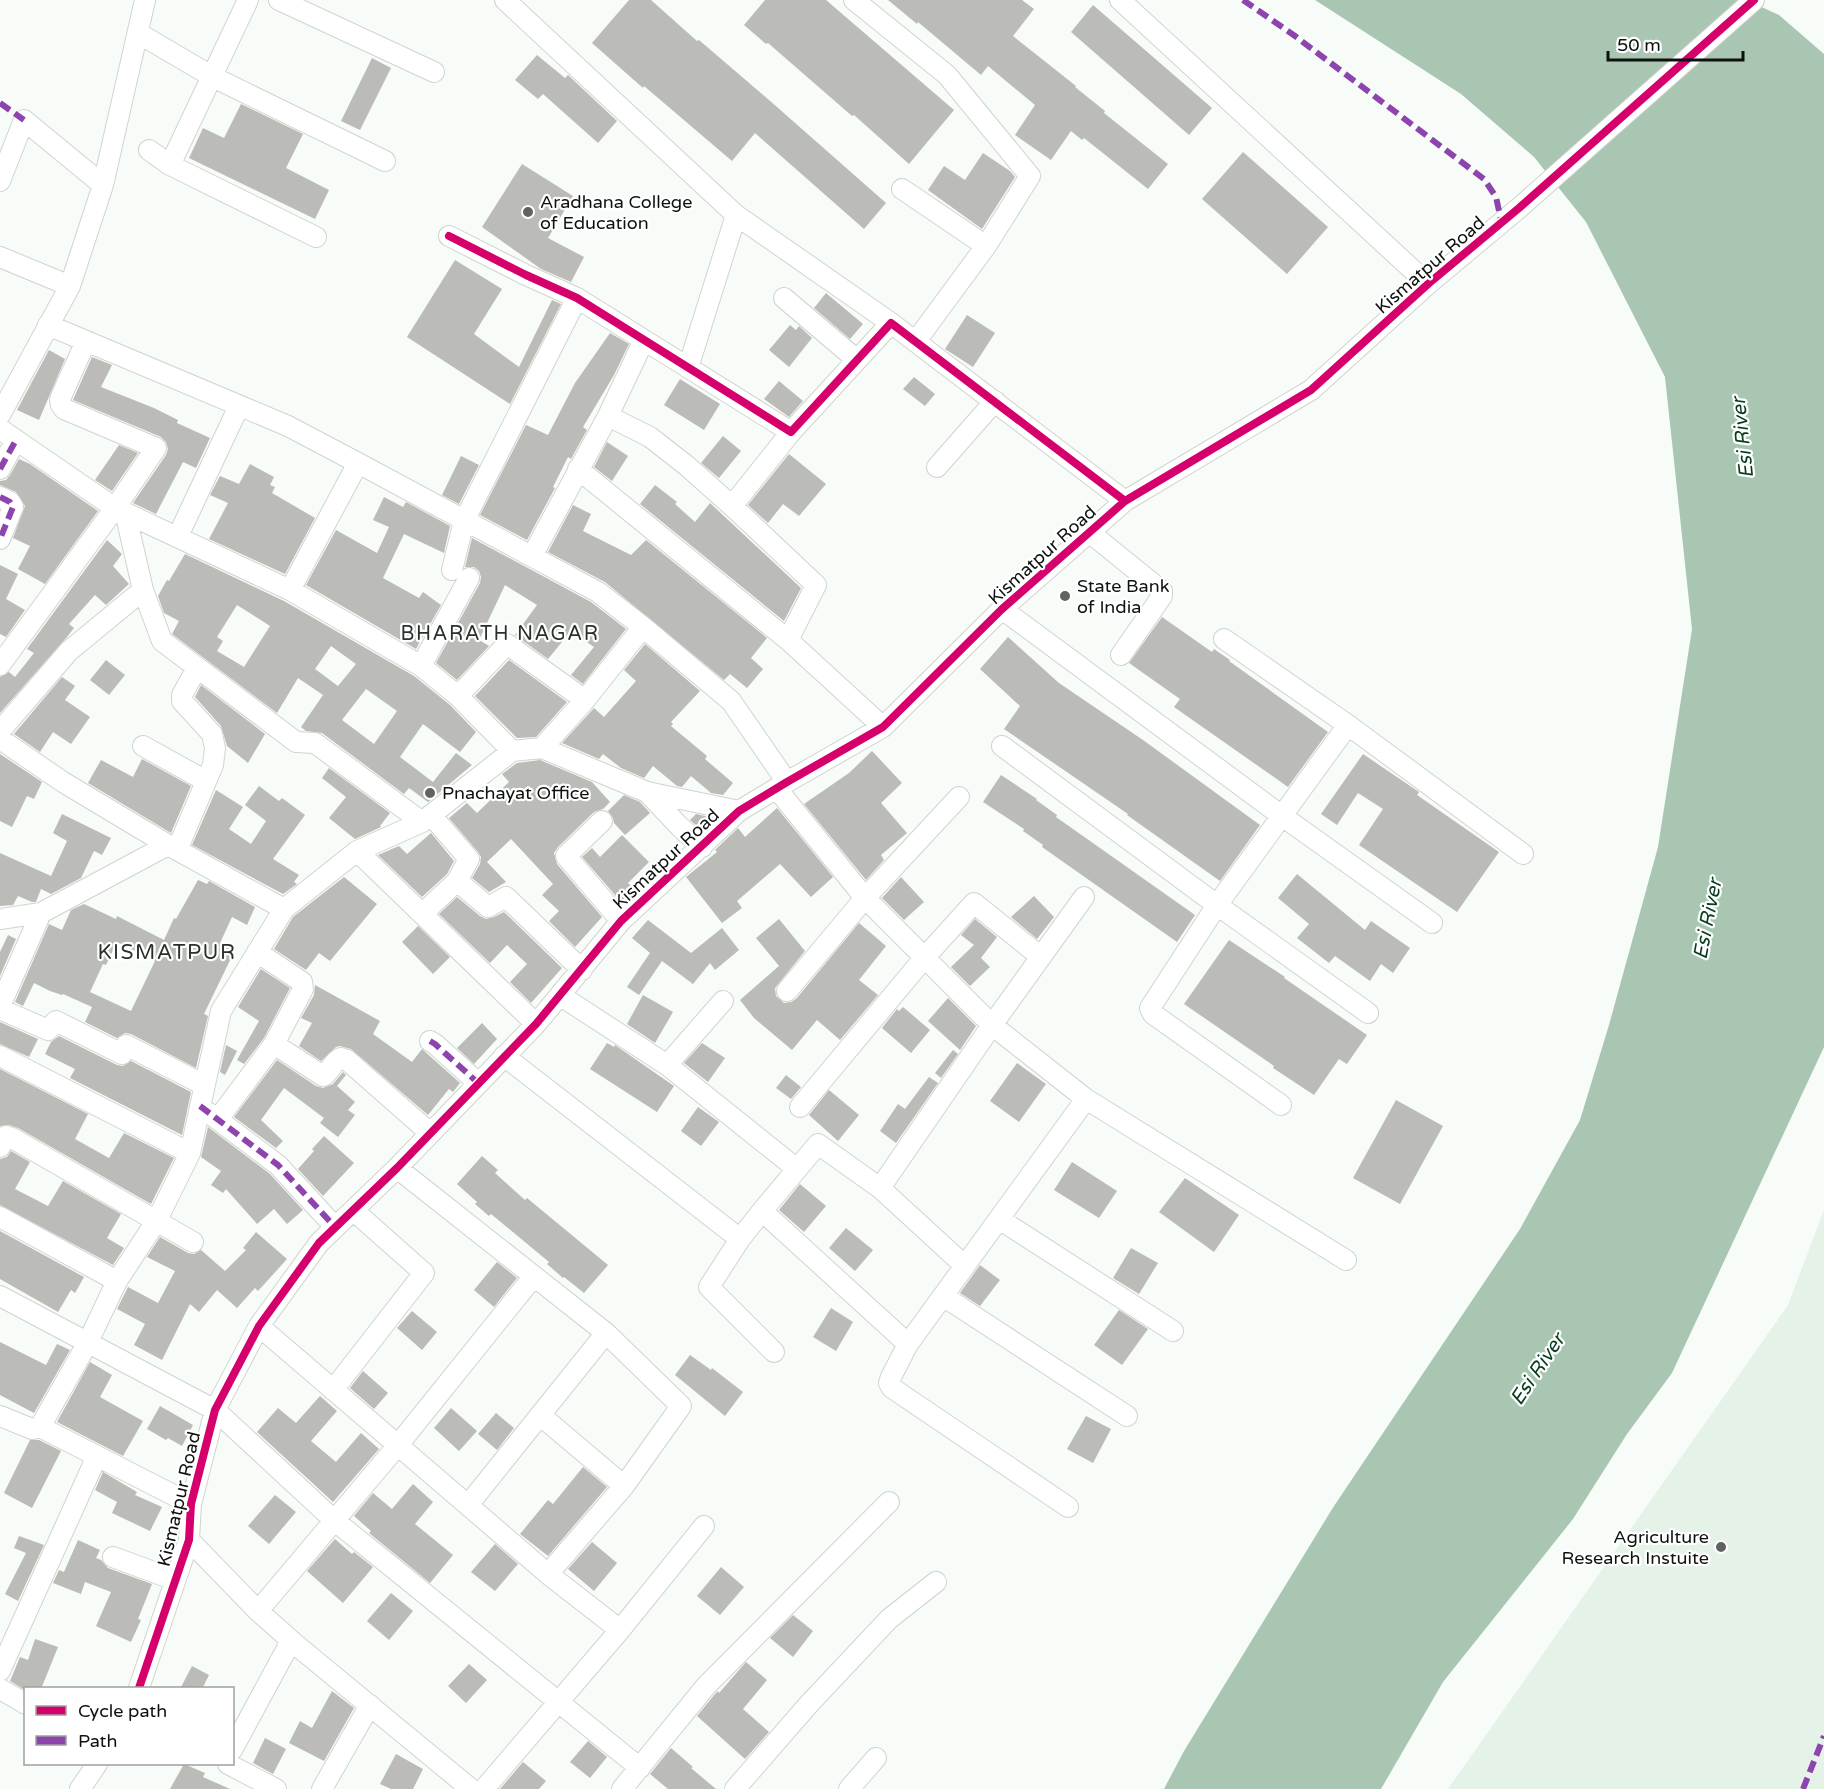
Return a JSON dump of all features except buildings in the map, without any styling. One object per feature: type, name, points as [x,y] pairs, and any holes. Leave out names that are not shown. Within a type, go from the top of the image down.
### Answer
[{"type":"street","points":[[0,415],[70,286],[103,185],[145,0]]},
{"type":"street","points":[[170,165],[248,0]]},
{"type":"street","points":[[279,0],[435,72]]},
{"type":"street","points":[[505,0],[736,215],[891,322],[1125,501]]},
{"type":"street","points":[[854,0],[947,75],[1030,176],[986,246],[916,341]]},
{"type":"street","points":[[1120,0],[1428,284]]},
{"type":"street","name":"Kismatpur Road","points":[[140,1687],[189,1540],[191,1504],[215,1410],[259,1326],[319,1243],[397,1168],[536,1024],[621,921],[740,811],[884,727],[1002,609],[1125,501],[1311,390],[1428,284],[1519,208],[1754,0]]},
{"type":"street","points":[[138,33],[213,77],[385,161]]},
{"type":"street","points":[[0,181],[24,120],[103,185]]},
{"type":"street","points":[[149,150],[170,165],[316,237]]},
{"type":"street","points":[[902,189],[986,246]]},
{"type":"street","points":[[688,368],[736,215]]},
{"type":"street","points":[[449,236],[526,276],[577,298],[791,432]]},
{"type":"street","points":[[0,257],[70,286]]},
{"type":"street","points":[[421,666],[460,574],[464,521],[577,298]]},
{"type":"street","points":[[784,298],[857,360]]},
{"type":"street","points":[[732,506],[791,432],[891,322]]},
{"type":"street","points":[[48,325],[288,426],[598,592],[644,627],[731,701],[782,785],[865,898],[992,1025],[1086,1099],[1346,1260]]},
{"type":"street","points":[[532,556],[608,416],[644,340]]},
{"type":"street","points":[[0,665],[120,510],[156,448],[61,405],[60,399],[86,341]]},
{"type":"street","points":[[938,467],[995,401]]},
{"type":"street","points":[[177,536],[239,406]]},
{"type":"street","points":[[608,416],[650,436],[732,506],[816,585],[788,640]]},
{"type":"street","points":[[0,429],[120,510],[291,590],[421,666],[458,696],[512,751]]},
{"type":"street","points":[[0,469],[16,440]]},
{"type":"street","points":[[291,590],[358,463]]},
{"type":"street","points":[[578,469],[788,640],[884,727]]},
{"type":"street","points":[[0,497],[10,502],[13,507],[0,539]]},
{"type":"street","points":[[120,510],[143,590],[162,641],[296,742],[315,742],[427,818],[469,859],[457,881],[422,914]]},
{"type":"street","points":[[1089,532],[1162,591],[1162,596],[1121,655]]},
{"type":"street","points":[[0,731],[7,708],[69,651],[143,590]]},
{"type":"street","points":[[1002,609],[1282,816],[1432,923]]},
{"type":"street","points":[[542,748],[585,700],[644,627]]},
{"type":"street","points":[[1224,639],[1348,725],[1523,854]]},
{"type":"street","points":[[458,696],[507,644],[585,700]]},
{"type":"street","points":[[0,919],[41,913],[173,848],[213,765],[215,748],[212,734],[182,701],[182,695],[197,668]]},
{"type":"street","points":[[1281,1105],[1153,1014],[1150,1008],[1217,904],[1348,725]]},
{"type":"street","points":[[0,739],[63,782],[173,848],[284,909]]},
{"type":"street","points":[[142,746],[206,781]]},
{"type":"street","points":[[1002,746],[1368,1012]]},
{"type":"street","points":[[40,1427],[87,1344],[117,1281],[157,1220],[190,1153],[220,1011],[284,909],[357,851],[427,818],[512,751],[542,748],[647,792],[740,811]]},
{"type":"street","points":[[647,792],[702,847]]},
{"type":"street","points":[[787,991],[865,898],[959,797]]},
{"type":"street","points":[[602,821],[566,856],[621,921]]},
{"type":"street","points":[[357,851],[536,1024]]},
{"type":"street","points":[[457,881],[489,907],[506,897],[582,970]]},
{"type":"street","points":[[880,1188],[992,1025],[1084,897]]},
{"type":"street","points":[[800,1107],[974,903],[1041,957]]},
{"type":"street","points":[[41,913],[0,1007],[48,1030],[56,1021],[122,1054],[126,1045],[204,1084]]},
{"type":"street","points":[[218,1119],[274,1044],[301,994],[302,982],[257,952]]},
{"type":"street","points":[[561,996],[667,1065],[796,1169]]},
{"type":"street","points":[[667,1065],[723,1001]]},
{"type":"street","points":[[429,1041],[478,1083]]},
{"type":"street","points":[[274,1044],[322,1076],[336,1060],[341,1058],[347,1060],[430,1133]]},
{"type":"street","points":[[0,1056],[190,1153]]},
{"type":"street","points":[[504,1056],[740,1239]]},
{"type":"street","points":[[1068,1507],[892,1388],[889,1383],[908,1344],[1086,1099]]},
{"type":"street","points":[[200,1106],[278,1165],[335,1227]]},
{"type":"street","points":[[2,1139],[157,1220],[193,1242]]},
{"type":"street","points":[[774,1352],[709,1287],[740,1239],[818,1144],[880,1188],[965,1266]]},
{"type":"street","points":[[397,1168],[606,1333],[681,1406],[624,1486],[548,1574]]},
{"type":"street","points":[[333,1390],[424,1273],[353,1210]]},
{"type":"street","points":[[762,1211],[908,1344]]},
{"type":"street","points":[[0,1217],[117,1281]]},
{"type":"street","points":[[999,1219],[1173,1331]]},
{"type":"street","points":[[258,1611],[398,1445],[534,1276]]},
{"type":"street","points":[[0,1296],[215,1410],[335,1521],[640,1768]]},
{"type":"street","points":[[943,1296],[1127,1416]]},
{"type":"street","points":[[259,1326],[548,1574],[620,1630]]},
{"type":"street","points":[[468,1505],[606,1333]]},
{"type":"street","points":[[0,1416],[32,1429],[40,1427],[191,1504]]},
{"type":"street","points":[[540,1416],[624,1486]]},
{"type":"street","points":[[0,1671],[97,1456]]},
{"type":"street","points":[[622,1789],[706,1686],[889,1502]]},
{"type":"street","points":[[484,1789],[620,1630],[704,1526]]},
{"type":"street","points":[[189,1540],[258,1611],[291,1641],[471,1789]]},
{"type":"street","points":[[113,1557],[175,1580]]},
{"type":"street","points":[[735,1789],[809,1704],[889,1619],[936,1582]]},
{"type":"street","points":[[234,1746],[291,1641]]},
{"type":"street","points":[[0,1689],[24,1703]]},
{"type":"street","points":[[322,1789],[370,1705]]},
{"type":"street","points":[[849,1789],[876,1758]]},
{"type":"street","points":[[80,1789],[96,1765]]},
{"type":"street","points":[[229,1765],[248,1782],[276,1789]]},
{"type":"shaded area","name":"Agriculture Research Instuite","points":[[1824,1210],[1824,1789],[1448,1789],[1788,1305]]},
{"type":"water","name":"Esi River","points":[[1315,0],[1746,0],[1779,15],[1824,54],[1824,1047],[1672,1373],[1627,1434],[1573,1519],[1443,1682],[1381,1789],[1164,1789],[1184,1751],[1334,1506],[1520,1229],[1580,1120],[1658,847],[1692,629],[1665,377],[1586,222],[1534,157],[1461,94]]},
{"type":"marked path","points":[[1243,0],[1295,36],[1484,179],[1496,197],[1501,220],[1496,224]]},
{"type":"marked path","points":[[0,103],[24,120]]},
{"type":"marked path","points":[[0,469],[16,440]]},
{"type":"marked path","points":[[0,497],[10,502],[13,507],[0,539]]},
{"type":"marked path","points":[[430,1041],[478,1083]]},
{"type":"marked path","points":[[200,1106],[278,1165],[335,1227]]},
{"type":"marked path","points":[[1803,1789],[1824,1736]]},
{"type":"cycle path","points":[[139,1687],[189,1540],[191,1504],[215,1410],[259,1326],[319,1243],[397,1168],[536,1024],[621,921],[739,811],[883,727],[1002,609],[1125,501],[1311,390],[1428,284],[1519,208],[1754,0]]},
{"type":"cycle path","points":[[449,236],[577,298],[791,432],[891,323],[1125,501]]},
{"type":"place","name":"Aradhana College of Education","points":[[528,212]]},
{"type":"place","name":"State Bank of India","points":[[1065,596]]},
{"type":"place","name":"Pnachayat Office","points":[[430,793]]},
{"type":"place","name":"Agriculture Research Instuite","points":[[1721,1547]]},
{"type":"district","name":"BHARATH NAGAR","points":[[500,633]]},
{"type":"district","name":"KISMATPUR","points":[[167,952]]}]
